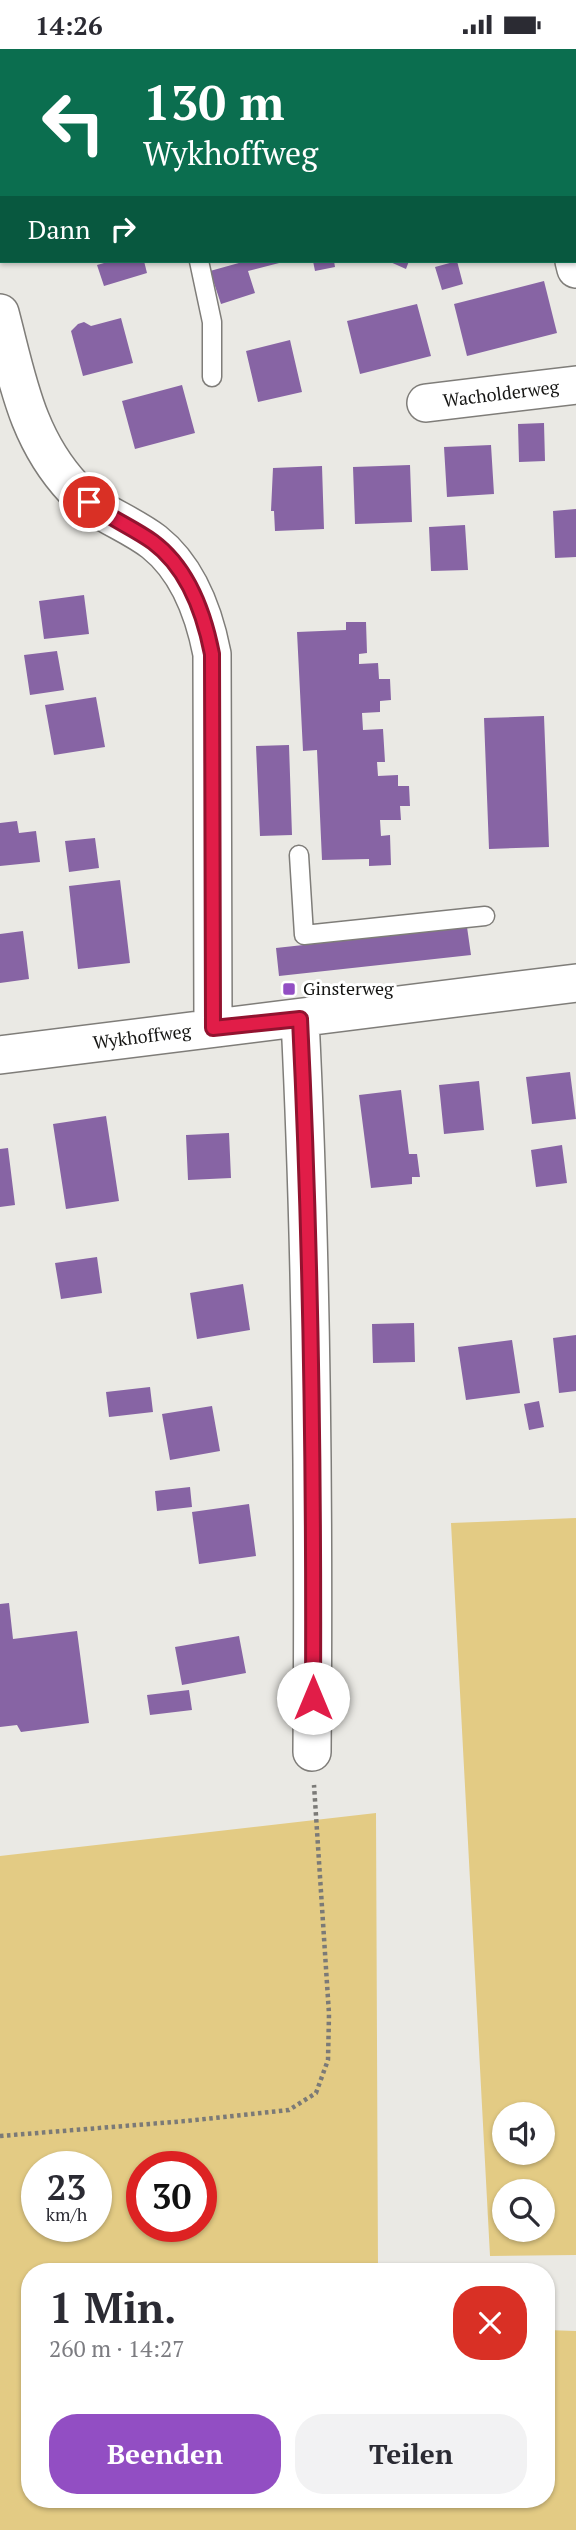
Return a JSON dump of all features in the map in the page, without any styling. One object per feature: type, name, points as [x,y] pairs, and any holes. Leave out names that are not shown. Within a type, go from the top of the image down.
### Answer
[{"type":"street","points":[[0,313],[24,408],[46,452],[74,489],[103,514],[153,542],[172,560],[205,619],[212,654],[213,1028]]},
{"type":"street","name":"Wacholderweg","points":[[426,403],[576,385]]},
{"type":"street","name":"Wykhoffweg","points":[[0,1055],[576,983]]},
{"type":"street","points":[[300,1019],[308,1186],[313,1427],[312,1752]]},
{"type":"lane","points":[[199,263],[212,322],[212,377]]},
{"type":"lane","points":[[299,855],[304,935],[485,916]]},
{"type":"path","points":[[0,2136],[289,2110],[316,2093],[328,2060],[330,2014],[312,1752]]},
{"type":"shaded area","points":[[576,1518],[576,2255],[490,2256],[451,1523]]},
{"type":"shaded area","points":[[376,1813],[378,2263],[21,2263],[21,2508],[555,2508],[555,2330],[576,2331],[576,2530],[0,2530],[0,1856]]},
{"type":"building","points":[[144,263],[147,273],[104,286],[97,265]]},
{"type":"building","points":[[239,263],[279,263],[248,271],[255,293],[221,304],[210,271]]},
{"type":"building","points":[[313,263],[334,263],[335,267],[315,271]]},
{"type":"building","points":[[392,263],[408,263],[406,269]]},
{"type":"building","points":[[458,263],[463,284],[442,290],[435,267]]},
{"type":"building","points":[[544,281],[557,333],[467,356],[454,304]]},
{"type":"building","points":[[417,304],[431,356],[360,374],[347,321]]},
{"type":"building","points":[[121,318],[133,363],[83,376],[71,331],[84,322],[91,326]]},
{"type":"building","points":[[290,340],[302,392],[258,402],[246,351]]},
{"type":"building","points":[[182,385],[195,433],[135,449],[122,401]]},
{"type":"building","points":[[544,423],[545,461],[519,462],[518,424]]},
{"type":"building","points":[[491,445],[494,494],[447,497],[444,447]]},
{"type":"building","points":[[410,465],[412,522],[355,524],[353,467]]},
{"type":"building","points":[[322,466],[324,529],[275,531],[274,511],[271,511],[273,468]]},
{"type":"building","points":[[576,509],[576,557],[555,558],[553,511]]},
{"type":"building","points":[[465,525],[468,570],[431,571],[429,527]]},
{"type":"building","points":[[84,595],[89,634],[44,639],[39,601]]},
{"type":"building","points":[[346,622],[366,622],[367,653],[359,654],[359,664],[378,663],[379,679],[390,679],[391,700],[380,701],[380,712],[362,713],[363,730],[383,729],[385,762],[377,762],[378,776],[398,775],[398,786],[409,786],[410,806],[400,806],[401,820],[380,820],[381,836],[390,835],[391,865],[369,866],[369,859],[322,860],[317,750],[303,751],[297,632],[346,630]]},
{"type":"building","points":[[57,651],[64,690],[30,695],[24,655]]},
{"type":"building","points":[[96,697],[105,747],[54,755],[45,705]]},
{"type":"building","points":[[544,716],[549,847],[489,849],[484,718]]},
{"type":"building","points":[[289,745],[292,835],[260,836],[256,746]]},
{"type":"building","points":[[17,821],[19,833],[36,831],[40,862],[0,866],[0,823]]},
{"type":"building","points":[[95,838],[99,868],[69,872],[65,841]]},
{"type":"building","points":[[120,880],[130,963],[78,969],[69,886]]},
{"type":"building","points":[[467,927],[471,955],[279,976],[276,948]]},
{"type":"building","points":[[23,931],[29,979],[0,983],[0,934]]},
{"type":"building","points":[[570,1072],[576,1119],[532,1124],[526,1077]]},
{"type":"building","points":[[479,1081],[484,1130],[444,1134],[439,1085]]},
{"type":"building","points":[[401,1090],[409,1154],[417,1154],[420,1177],[412,1177],[412,1184],[371,1188],[359,1095]]},
{"type":"building","points":[[106,1116],[119,1201],[66,1209],[53,1124]]},
{"type":"building","points":[[229,1133],[231,1178],[188,1180],[186,1135]]},
{"type":"building","points":[[562,1145],[567,1183],[536,1187],[531,1150]]},
{"type":"building","points":[[8,1148],[15,1205],[0,1207],[0,1149]]},
{"type":"building","points":[[97,1257],[102,1293],[61,1299],[55,1263]]},
{"type":"building","points":[[243,1284],[250,1330],[197,1339],[190,1293]]},
{"type":"building","points":[[414,1323],[415,1362],[373,1363],[372,1324]]},
{"type":"building","points":[[576,1335],[576,1391],[559,1393],[553,1338]]},
{"type":"building","points":[[512,1340],[520,1393],[466,1400],[458,1347]]},
{"type":"building","points":[[150,1387],[153,1412],[109,1417],[106,1392]]},
{"type":"building","points":[[539,1401],[544,1427],[529,1430],[524,1404]]},
{"type":"building","points":[[212,1406],[220,1451],[170,1460],[162,1414]]},
{"type":"building","points":[[190,1487],[192,1507],[157,1511],[155,1491]]},
{"type":"building","points":[[249,1504],[256,1556],[199,1564],[192,1512]]},
{"type":"building","points":[[9,1603],[13,1639],[77,1631],[89,1723],[21,1732],[17,1725],[0,1727],[0,1604]]},
{"type":"building","points":[[239,1636],[246,1673],[182,1685],[175,1647]]},
{"type":"building","points":[[189,1690],[192,1710],[150,1715],[147,1695]]},
{"type":"place","name":"Ginsterweg","points":[[289,989]]},
{"type":"route","points":[[89,502],[103,514],[153,542],[172,560],[205,619],[212,654],[213,1028],[300,1019],[308,1186],[313,1427],[313,1698]]}]
